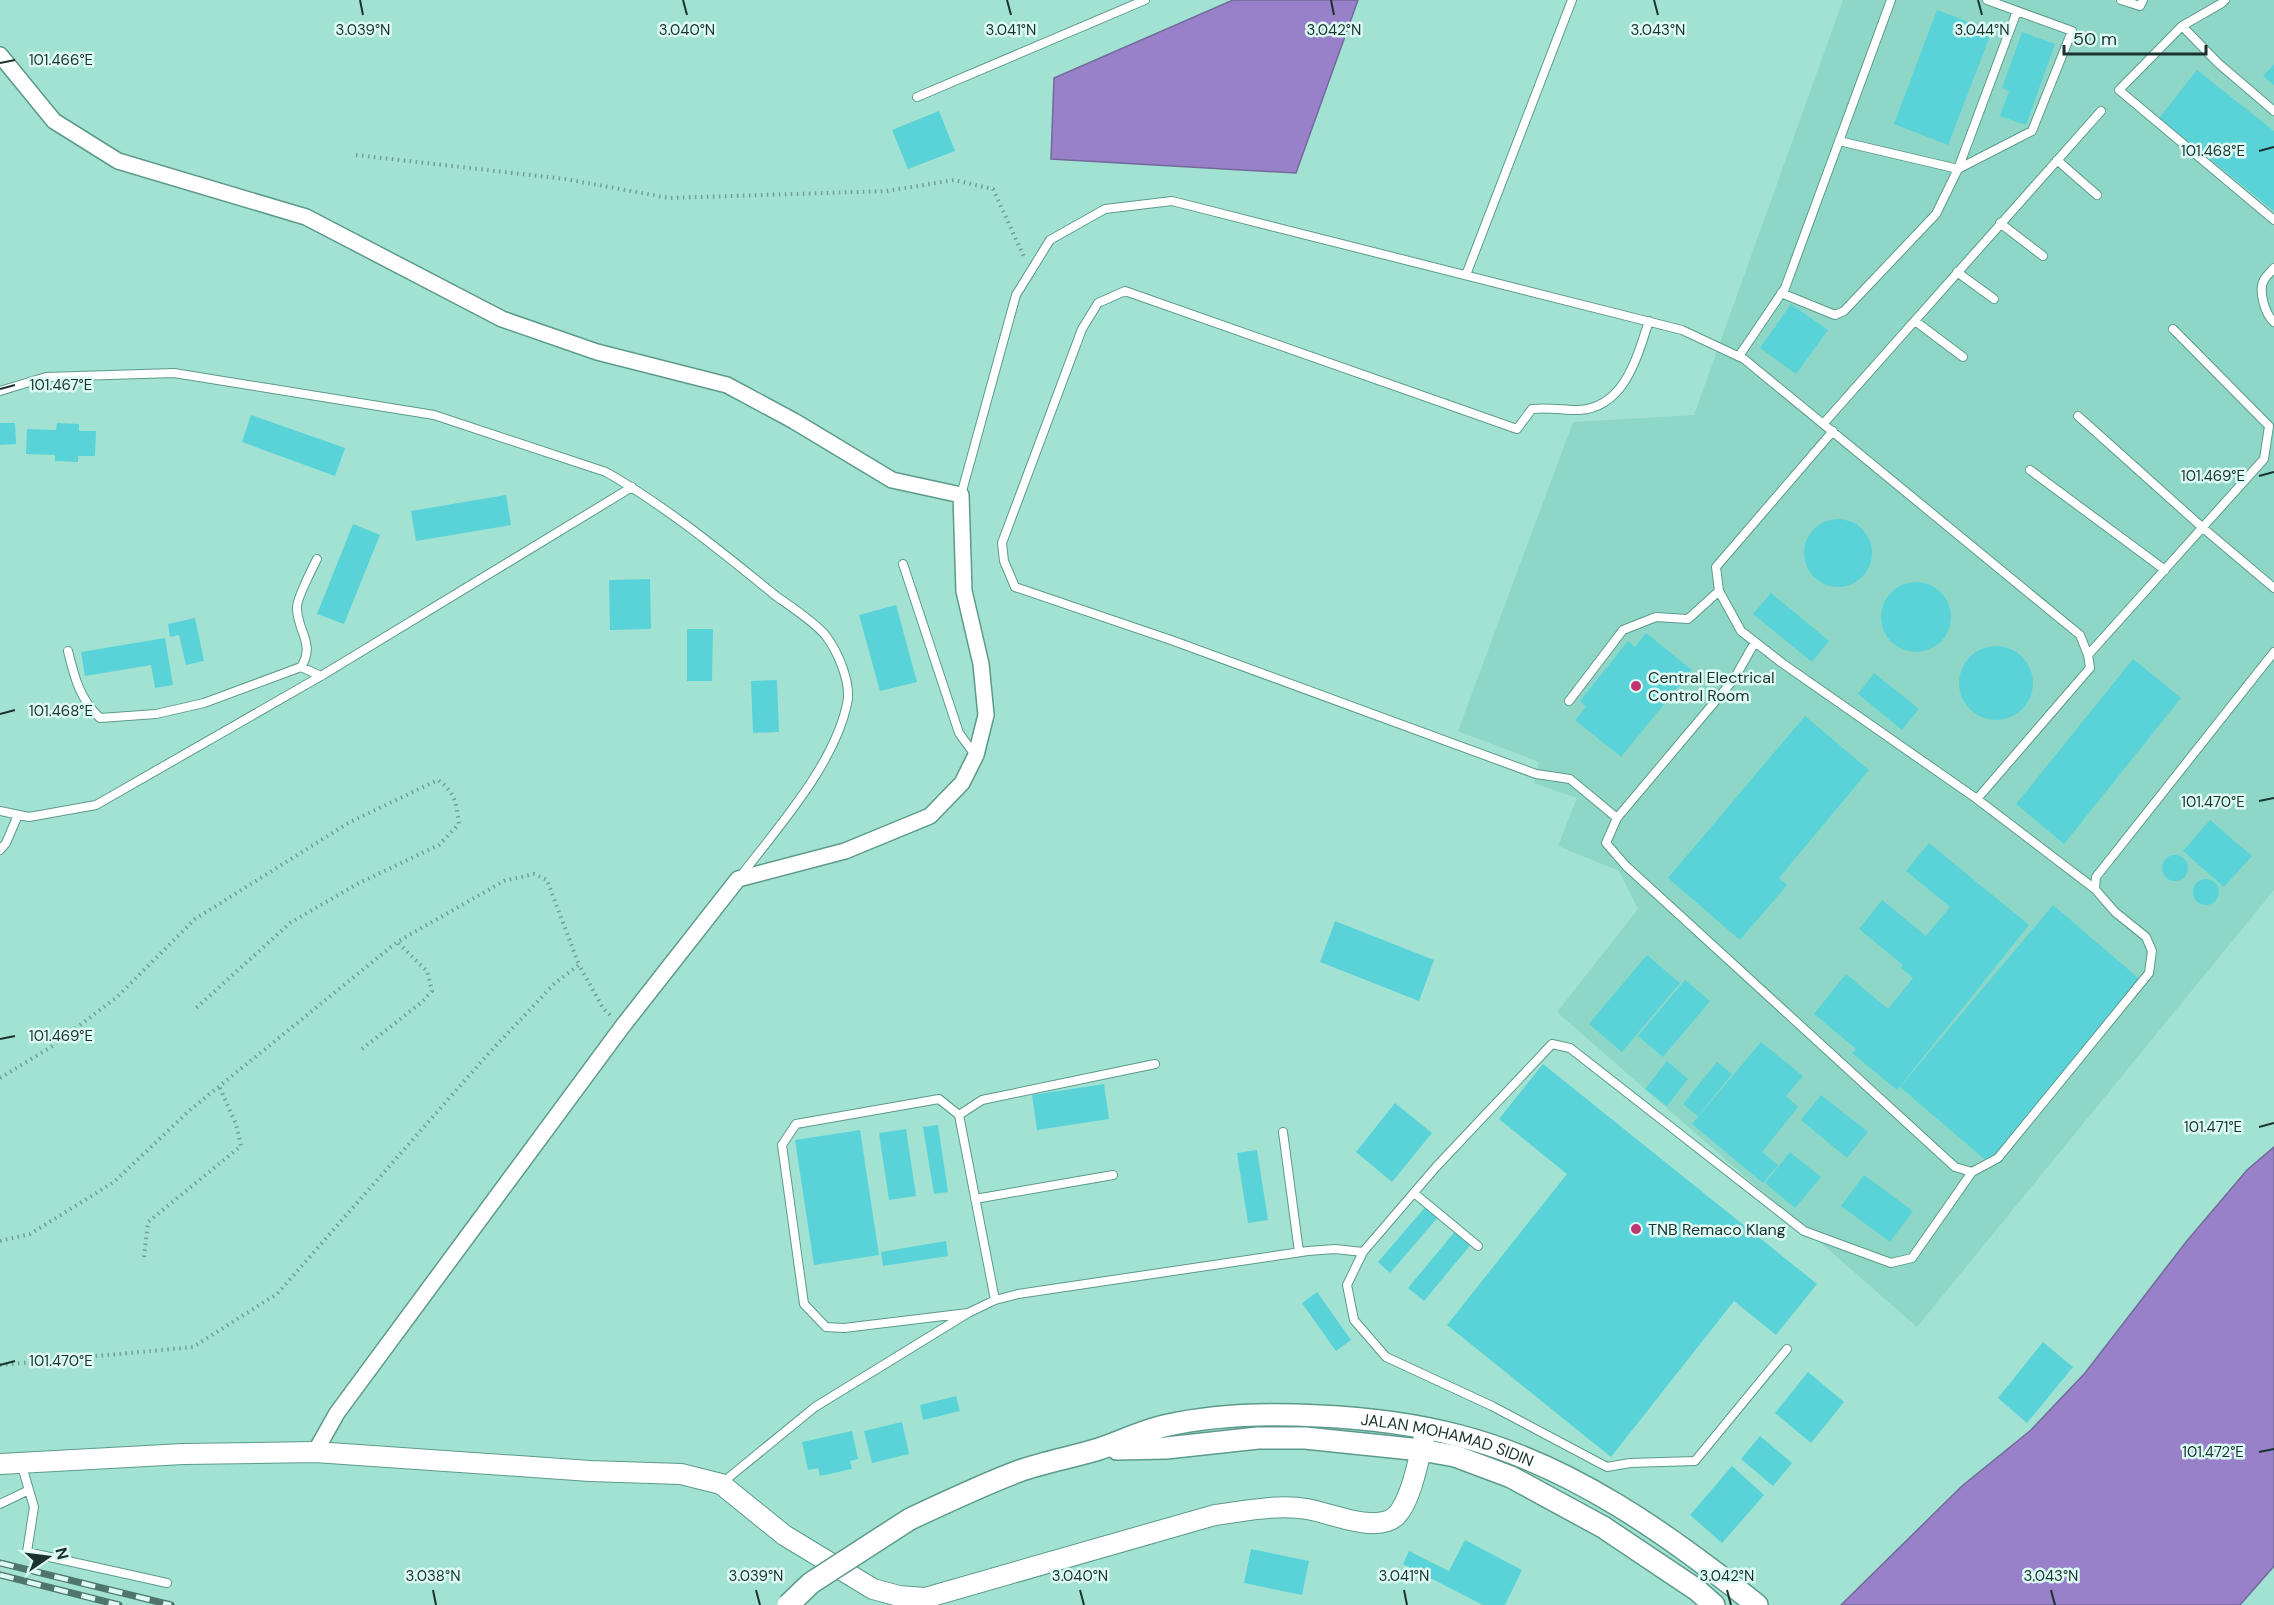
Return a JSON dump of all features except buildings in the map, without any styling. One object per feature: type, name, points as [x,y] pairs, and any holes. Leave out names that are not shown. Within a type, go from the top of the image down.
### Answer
[{"type":"main road","name":"JALAN MOHAMAD SIDIN","points":[[788,1605],[811,1583],[910,1519],[961,1495],[1021,1471],[1098,1449],[1162,1426],[1256,1414],[1348,1417],[1427,1428],[1461,1436],[1518,1455],[1577,1483],[1655,1528],[1757,1605]]},
{"type":"main road","name":"JALAN MOHAMAD SIDIN","points":[[1098,1449],[1166,1448],[1216,1441],[1305,1438],[1421,1450],[1455,1456],[1511,1477],[1603,1527],[1697,1590],[1714,1605]]},
{"type":"street","points":[[0,55],[54,121],[118,161],[306,217],[502,320],[597,352],[727,385],[794,421],[892,480],[961,495],[964,591],[981,664],[986,715],[976,755],[962,783],[930,816],[845,851],[738,879],[622,1027],[338,1413],[315,1452]]},
{"type":"street","points":[[0,1464],[183,1454],[315,1452],[590,1471],[681,1474],[721,1484],[784,1535],[873,1589],[899,1596],[925,1598],[1215,1515],[1265,1508],[1305,1508],[1373,1524],[1386,1522],[1396,1515],[1408,1496],[1427,1428]]},
{"type":"lane","points":[[917,97],[1145,0]]},
{"type":"lane","points":[[1466,275],[1572,0]]},
{"type":"lane","points":[[1739,356],[1781,293],[1891,0]]},
{"type":"lane","points":[[1839,141],[1958,169],[2032,131],[2072,31],[1987,0]]},
{"type":"lane","points":[[2121,0],[2140,6],[2143,0]]},
{"type":"lane","points":[[2225,0],[2182,26],[2119,90],[2274,220]]},
{"type":"lane","points":[[1781,293],[1834,315],[1844,311],[1936,214],[1958,169],[2017,11]]},
{"type":"lane","points":[[2182,26],[2218,63],[2274,111]]},
{"type":"lane","points":[[1824,423],[2101,111]]},
{"type":"lane","points":[[2057,160],[2097,195]]},
{"type":"lane","points":[[961,495],[1016,295],[1050,240],[1105,210],[1172,201],[1682,330],[1739,356],[1824,423],[2080,635],[2088,655],[2090,668],[1977,799]]},
{"type":"lane","points":[[2000,224],[2043,256]]},
{"type":"lane","points":[[2274,268],[2263,281],[2263,300],[2270,319],[2274,322]]},
{"type":"lane","points":[[1957,272],[1994,299]]},
{"type":"lane","points":[[1617,818],[1570,779],[1536,774],[1171,640],[1015,587],[1004,561],[1002,543],[1082,329],[1098,303],[1125,291],[1517,429],[1532,409],[1581,410],[1608,401],[1630,376],[1649,321]]},
{"type":"lane","points":[[1915,321],[1963,357]]},
{"type":"lane","points":[[2088,655],[2264,459],[2269,426],[2173,329]]},
{"type":"lane","points":[[0,391],[45,377],[174,373],[434,415],[606,472],[632,487],[720,551],[826,635],[844,668],[848,701],[835,744],[808,785],[738,879]]},
{"type":"lane","points":[[2078,416],[2202,528],[2274,588]]},
{"type":"lane","points":[[1787,1349],[1695,1461],[1630,1463],[1607,1467],[1492,1406],[1386,1357],[1354,1320],[1347,1285],[1363,1252],[1414,1193],[1552,1044],[1570,1048],[1804,1231],[1891,1263],[1912,1258],[1972,1172],[1998,1158],[2149,973],[2152,951],[2146,937],[2115,912],[2095,888],[1977,799],[1782,663],[1741,631],[1719,591],[1716,567],[1833,431]]},
{"type":"lane","points":[[2030,470],[2165,570]]},
{"type":"lane","points":[[0,811],[29,818],[96,805],[321,676],[632,487]]},
{"type":"lane","points":[[302,668],[307,658],[307,647],[296,607],[317,559]]},
{"type":"lane","points":[[903,564],[959,733],[976,755]]},
{"type":"lane","points":[[1569,701],[1623,630],[1656,617],[1688,619],[1719,591]]},
{"type":"lane","points":[[1755,642],[1734,679],[1617,818],[1606,843],[1626,866],[1954,1167],[1972,1172]]},
{"type":"lane","points":[[68,651],[76,683],[89,708],[100,718],[156,714],[204,703],[302,668],[321,676]]},
{"type":"lane","points":[[2095,888],[2096,877],[2274,652]]},
{"type":"lane","points":[[0,850],[6,843],[18,815]]},
{"type":"lane","points":[[958,1115],[982,1100],[1155,1064]]},
{"type":"lane","points":[[968,1313],[844,1328],[826,1327],[804,1304],[782,1146],[796,1124],[939,1099],[958,1115],[994,1300]]},
{"type":"lane","points":[[1283,1132],[1299,1252]]},
{"type":"lane","points":[[975,1199],[1113,1174]]},
{"type":"lane","points":[[1414,1193],[1478,1246]]},
{"type":"lane","points":[[721,1484],[815,1407],[968,1313],[994,1300],[1018,1294],[1299,1252],[1335,1249],[1363,1252]]},
{"type":"lane","points":[[21,1462],[34,1507],[27,1552],[167,1583]]},
{"type":"lane","points":[[0,1504],[29,1490]]},
{"type":"path","points":[[356,155],[564,179],[669,198],[887,191],[954,180],[993,189],[1031,272]]},
{"type":"path","points":[[0,1078],[51,1047],[117,997],[195,919],[350,822],[438,780],[450,788],[456,803],[459,824],[439,845],[359,883],[290,924],[194,1010]]},
{"type":"path","points":[[0,1241],[30,1234],[114,1182],[190,1110],[397,942],[468,904],[504,881],[534,874],[547,880],[579,965],[603,1008],[622,1027]]},
{"type":"path","points":[[362,1049],[422,1002],[432,991],[427,971],[397,942]]},
{"type":"path","points":[[0,1365],[193,1347],[277,1294],[489,1053],[555,983],[579,965]]},
{"type":"path","points":[[144,1257],[148,1222],[194,1182],[224,1162],[242,1146],[236,1124],[219,1086]]},
{"type":"shaded area","points":[[1233,0],[1358,0],[1296,173],[1051,159],[1054,78]]},
{"type":"shaded area","points":[[1843,0],[2274,0],[2274,890],[1917,1327],[1557,1012],[1638,909],[1619,871],[1558,846],[1577,798],[1534,783],[1539,762],[1458,731],[1573,422],[1694,415]]},
{"type":"shaded area","points":[[2274,1147],[2274,1566],[2240,1605],[1841,1605],[1962,1486],[2031,1430],[2085,1373],[2186,1242],[2247,1170]]},
{"type":"railway","points":[[0,1563],[171,1605]]},
{"type":"railway","points":[[0,1575],[119,1605]]},
{"type":"place","name":"Central Electrical Control Room","points":[[1636,686]]},
{"type":"place","name":"TNB Remaco Klang","points":[[1636,1229]]}]
